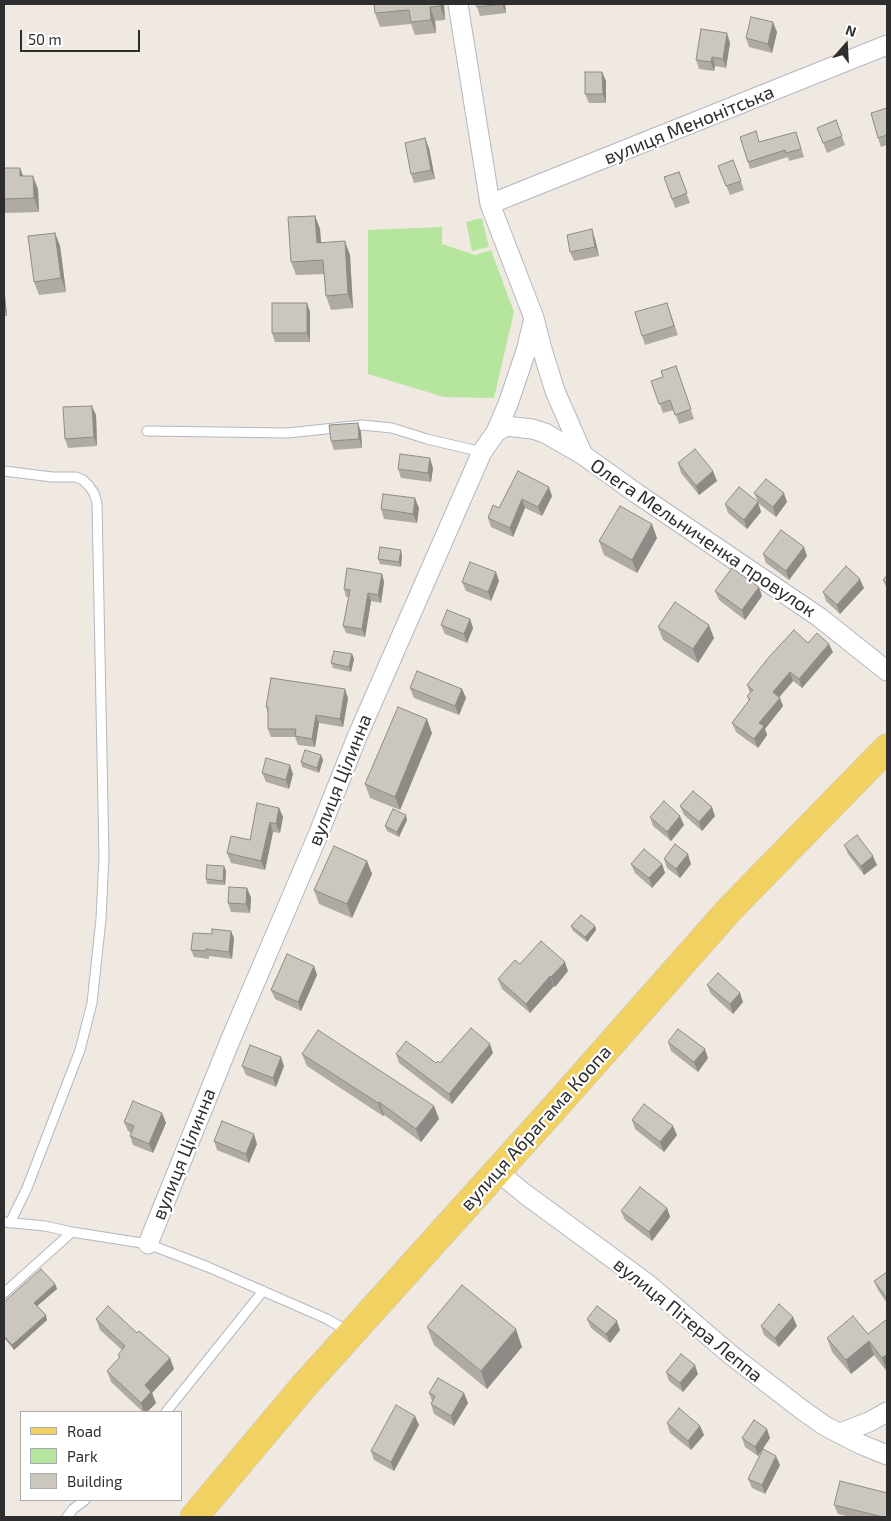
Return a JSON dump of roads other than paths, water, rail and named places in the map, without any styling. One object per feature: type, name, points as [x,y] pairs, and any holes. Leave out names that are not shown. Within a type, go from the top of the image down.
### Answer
[{"type":"main road","name":"вулиця Абрагама Коопа","points":[[194,1517],[303,1387],[730,909],[887,748]]},
{"type":"street","name":"Олега Мельниченка провулок","points":[[458,4],[490,204],[534,318],[555,391],[583,455],[636,494],[820,617],[887,671]]},
{"type":"street","name":"вулиця Менонітська","points":[[490,204],[887,45]]},
{"type":"street","name":"вулиця Цілинна","points":[[148,1244],[226,1050],[318,835],[357,737],[482,452],[496,432],[526,350],[534,318]]},
{"type":"street","points":[[496,432],[506,426],[532,429],[545,433],[583,455]]},
{"type":"street","name":"вулиця Пітера Леппа","points":[[497,1171],[524,1194],[649,1286],[731,1356],[800,1409],[825,1426],[887,1455]]},
{"type":"street","points":[[840,1433],[869,1422],[887,1412]]},
{"type":"lane","points":[[146,431],[288,433],[362,425],[392,428],[427,439],[482,452]]},
{"type":"lane","points":[[4,471],[52,477],[76,477],[90,486],[97,503],[104,857],[101,920],[92,1003],[80,1050],[27,1188],[7,1223],[45,1226],[148,1244],[208,1267],[327,1319],[353,1333]]},
{"type":"lane","points":[[4,1293],[72,1232]]},
{"type":"lane","points":[[167,1411],[263,1291]]},
{"type":"lane","points":[[67,1517],[73,1509],[84,1501]]}]
